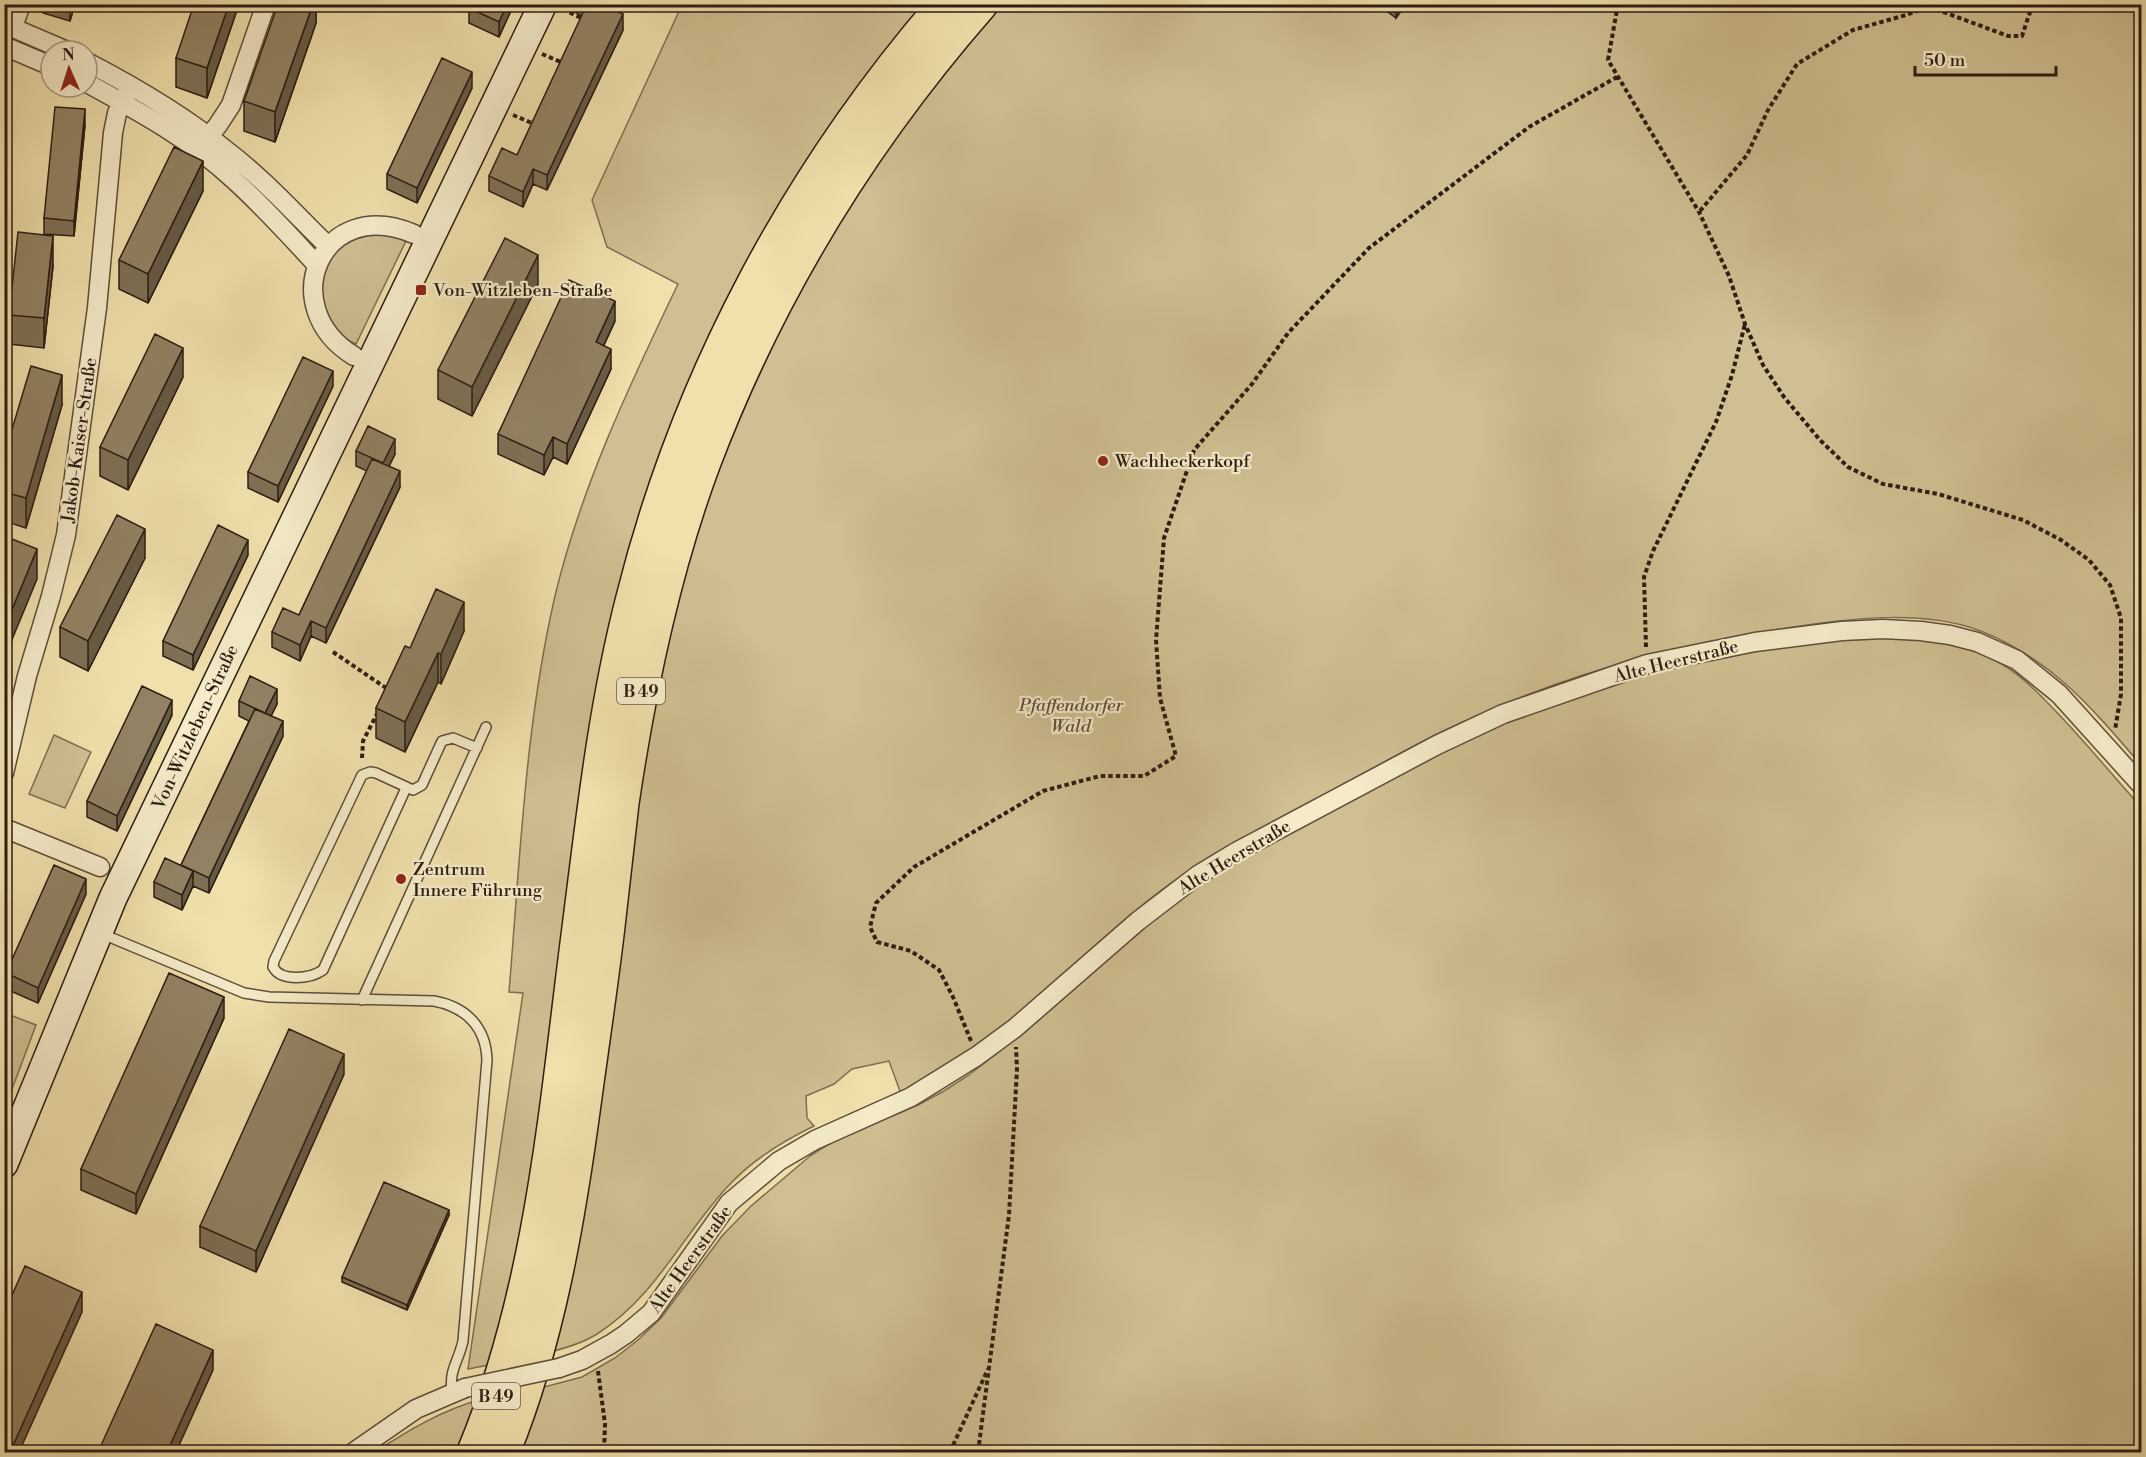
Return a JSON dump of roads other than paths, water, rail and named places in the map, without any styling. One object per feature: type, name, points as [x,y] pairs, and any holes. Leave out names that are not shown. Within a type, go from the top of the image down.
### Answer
[{"type":"highway","name":"B 49","points":[[474,1452],[494,1402],[513,1338],[538,1229],[551,1155],[607,729],[632,599],[654,521],[705,383],[740,309],[792,214],[842,135],[945,4]]},
{"type":"highway","name":"B 49","points":[[503,1452],[534,1366],[565,1231],[606,939],[622,802],[644,675],[682,528],[703,465],[731,394],[764,323],[815,229],[859,160],[904,97],[981,4]]},
{"type":"street","points":[[21,4],[12,49],[39,61]]},
{"type":"street","points":[[203,143],[223,119],[231,105],[266,4]]},
{"type":"street","name":"Von-Witzleben-Straße","points":[[4,1164],[98,932],[229,654],[550,6]]},
{"type":"street","points":[[15,28],[40,39]]},
{"type":"street","points":[[99,72],[179,137],[203,143],[256,176],[328,246]]},
{"type":"street","points":[[99,86],[126,94]]},
{"type":"street","name":"Jakob-Kaiser-Straße","points":[[4,773],[27,676],[51,596],[66,535],[97,308],[113,133],[117,113],[126,94]]},
{"type":"street","points":[[203,143],[233,178],[316,264]]},
{"type":"street","points":[[354,356],[333,340],[321,322],[314,289],[316,264],[328,246],[346,232],[371,225],[395,227],[414,234]]},
{"type":"street","name":"Alte Heerstraße","points":[[354,1452],[416,1409],[459,1390],[559,1368],[595,1353],[626,1334],[651,1313],[729,1203],[761,1175],[795,1151],[911,1097],[977,1056],[1015,1028],[1146,914],[1198,875],[1236,852],[1437,745],[1482,723],[1562,692],[1647,664],[1755,642],[1842,631],[1883,629],[1950,635],[1977,642],[2017,660],[2059,694],[2142,786]]},
{"type":"street","points":[[4,828],[100,867]]},
{"type":"lane","points":[[362,1000],[486,727]]},
{"type":"lane","points":[[406,788],[322,970],[314,975],[294,977],[286,977],[277,973],[273,967],[274,961],[359,780],[366,773],[376,773],[413,790],[422,785],[440,746],[446,739],[453,738],[477,748]]},
{"type":"lane","points":[[98,932],[244,993],[269,998],[426,1000],[455,1008],[471,1020],[482,1033],[487,1060],[463,1341],[460,1355],[451,1373],[459,1390]]},
{"type":"place","name":"Von-Witzleben-Straße","points":[[421,290]]},
{"type":"place","name":"Wachheckerkopf","points":[[1103,461]]},
{"type":"place","name":"Zentrum Innere Führung","points":[[401,879]]},
{"type":"park label","name":"Pfaffendorfer Wald","points":[[1071,715]]}]
